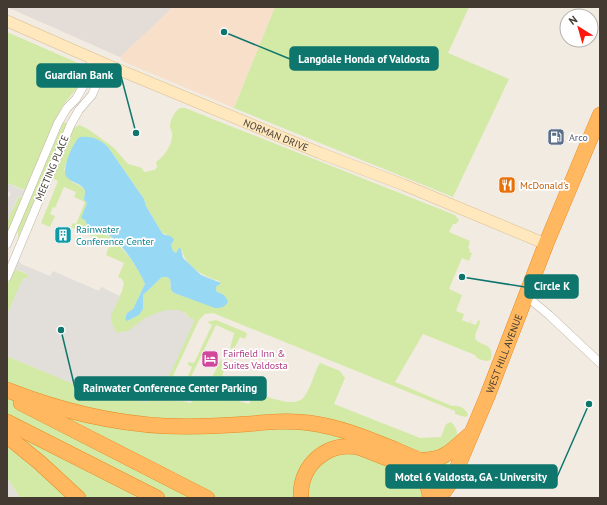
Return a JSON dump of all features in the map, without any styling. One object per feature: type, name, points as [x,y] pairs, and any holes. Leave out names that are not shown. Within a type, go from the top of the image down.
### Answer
[{"type":"highway","name":"WEST HILL AVENUE","points":[[449,498],[452,480],[487,397],[525,295],[600,115]]},
{"type":"highway","points":[[7,390],[71,412],[105,420],[144,425],[193,426],[282,422],[321,425],[350,431],[418,465],[429,488],[430,498]]},
{"type":"highway","points":[[7,396],[207,498]]},
{"type":"highway","points":[[7,422],[157,498]]},
{"type":"highway","points":[[418,465],[443,457],[471,433]]},
{"type":"highway","points":[[7,436],[39,462],[78,498]]},
{"type":"highway","points":[[301,498],[302,484],[311,463],[327,451],[340,446],[354,446],[441,471],[452,480]]},
{"type":"highway","name":"WEST HILL AVENUE","points":[[439,498],[452,480]]},
{"type":"street","name":"NORMAN DRIVE","points":[[7,21],[105,64],[320,153],[404,185],[546,244]]},
{"type":"street","name":"MEETING PLACE","points":[[7,244],[58,123],[67,108],[76,99],[84,85],[93,58]]},
{"type":"street","name":"MEETING PLACE","points":[[7,277],[71,124],[79,110],[92,95],[105,64]]},
{"type":"street","points":[[525,295],[549,315],[600,363]]},
{"type":"shaded area","points":[[7,7],[173,7],[120,57]]},
{"type":"shaded area","points":[[173,7],[275,7],[234,108],[122,61],[120,57]]},
{"type":"shaded area","points":[[7,183],[23,190],[26,189],[22,199],[20,196],[18,197],[7,221],[7,198],[11,193],[7,191]]},
{"type":"shaded area","points":[[19,257],[21,264],[50,276],[53,271],[99,291],[101,287],[120,296],[111,315],[114,329],[118,333],[128,331],[145,318],[167,310],[180,310],[195,320],[164,387],[160,385],[158,387],[159,390],[165,392],[162,400],[148,397],[147,402],[102,396],[103,391],[100,389],[97,394],[7,356],[7,315],[23,278],[29,278],[24,272],[17,270],[14,272]]},
{"type":"shaded area","points":[[7,478],[20,498],[7,498]]},
{"type":"green space","points":[[275,7],[469,7],[448,53],[509,79],[453,197],[234,108]]},
{"type":"green space","points":[[7,32],[78,63],[85,71],[78,87],[61,109],[25,190],[7,183]]},
{"type":"green space","points":[[180,108],[185,108],[455,215],[459,220],[456,224],[453,224],[449,232],[470,241],[468,248],[470,249],[469,252],[472,253],[469,261],[462,258],[449,289],[462,295],[456,311],[464,314],[462,320],[469,323],[472,318],[470,323],[476,325],[478,320],[480,321],[475,337],[476,340],[490,349],[492,353],[491,359],[486,361],[477,358],[475,355],[423,334],[395,382],[452,406],[462,408],[466,410],[467,416],[465,417],[455,414],[455,411],[213,313],[205,314],[199,320],[166,391],[163,392],[159,390],[158,386],[164,387],[190,318],[184,312],[118,333],[111,323],[111,315],[124,284],[122,279],[118,277],[124,263],[106,255],[110,244],[71,227],[73,223],[76,224],[85,202],[74,197],[76,192],[64,187],[55,208],[53,207],[50,214],[55,216],[50,227],[41,223],[58,181],[52,178],[74,128],[79,125],[88,129],[114,148],[128,164],[142,168],[144,172],[155,170],[157,167],[156,162],[162,157],[169,147],[172,139],[170,127],[171,122],[174,114]],"holes":[[[87,137],[100,141],[108,147],[144,199],[146,206],[162,233],[166,234],[173,242],[171,245],[173,251],[176,253],[182,250],[187,262],[196,270],[207,277],[219,281],[220,284],[216,287],[216,290],[217,292],[223,294],[183,296],[174,293],[170,286],[171,281],[167,277],[162,277],[143,295],[143,304],[128,321],[125,319],[127,313],[133,309],[145,284],[142,276],[130,258],[113,238],[90,228],[85,220],[87,203],[84,197],[84,188],[72,182],[64,169],[75,142]]]},
{"type":"green space","points":[[65,122],[67,125],[18,238],[18,227],[63,123]]},
{"type":"green space","points":[[19,196],[22,199],[7,236],[7,221]]},
{"type":"green space","points":[[17,270],[27,274],[29,278],[23,278],[7,315],[8,283],[10,277]]},
{"type":"green space","points":[[216,320],[247,334],[245,339],[240,337],[235,347],[230,349],[234,333],[216,325],[187,385],[204,394],[221,359],[224,370],[217,393],[222,396],[222,399],[228,401],[233,397],[239,401],[249,404],[254,392],[272,399],[294,402],[300,400],[306,394],[320,363],[340,371],[345,378],[334,404],[420,438],[441,437],[446,424],[451,422],[456,430],[457,439],[448,466],[434,498],[20,498],[7,478],[7,356],[96,393],[100,389],[103,391],[102,396],[148,401],[149,397],[167,401],[182,401],[191,403],[194,392],[179,385],[177,389],[175,388],[179,381],[185,383],[192,367],[188,365],[188,362],[194,363],[212,325],[207,322]]},
{"type":"water","points":[[80,137],[95,139],[108,147],[144,199],[146,206],[162,233],[170,236],[174,240],[171,245],[173,251],[176,253],[179,248],[181,249],[183,258],[201,275],[221,283],[216,287],[216,290],[217,292],[223,294],[226,298],[228,302],[226,305],[215,308],[174,293],[171,290],[171,282],[168,277],[162,277],[143,295],[143,309],[139,315],[127,321],[125,319],[127,313],[133,309],[145,284],[140,273],[122,247],[108,235],[88,227],[85,220],[81,218],[87,203],[84,200],[84,188],[70,180],[66,176],[65,172],[69,155],[74,144]]},
{"type":"place","name":"Langdale Honda of Valdosta","points":[[224,32]]},
{"type":"place","name":"Guardian Bank","points":[[136,133]]},
{"type":"place","name":"Arco","points":[[556,137]]},
{"type":"place","name":"McDonald's","points":[[507,185]]},
{"type":"place","name":"Rainwater Conference Center","points":[[63,235]]},
{"type":"place","name":"Circle K","points":[[462,277]]},
{"type":"place","name":"Rainwater Conference Center Parking","points":[[61,330]]},
{"type":"place","name":"Fairfield Inn & Suites Valdosta","points":[[210,359]]},
{"type":"place","name":"Motel 6 Valdosta, GA - University","points":[[589,404]]}]
